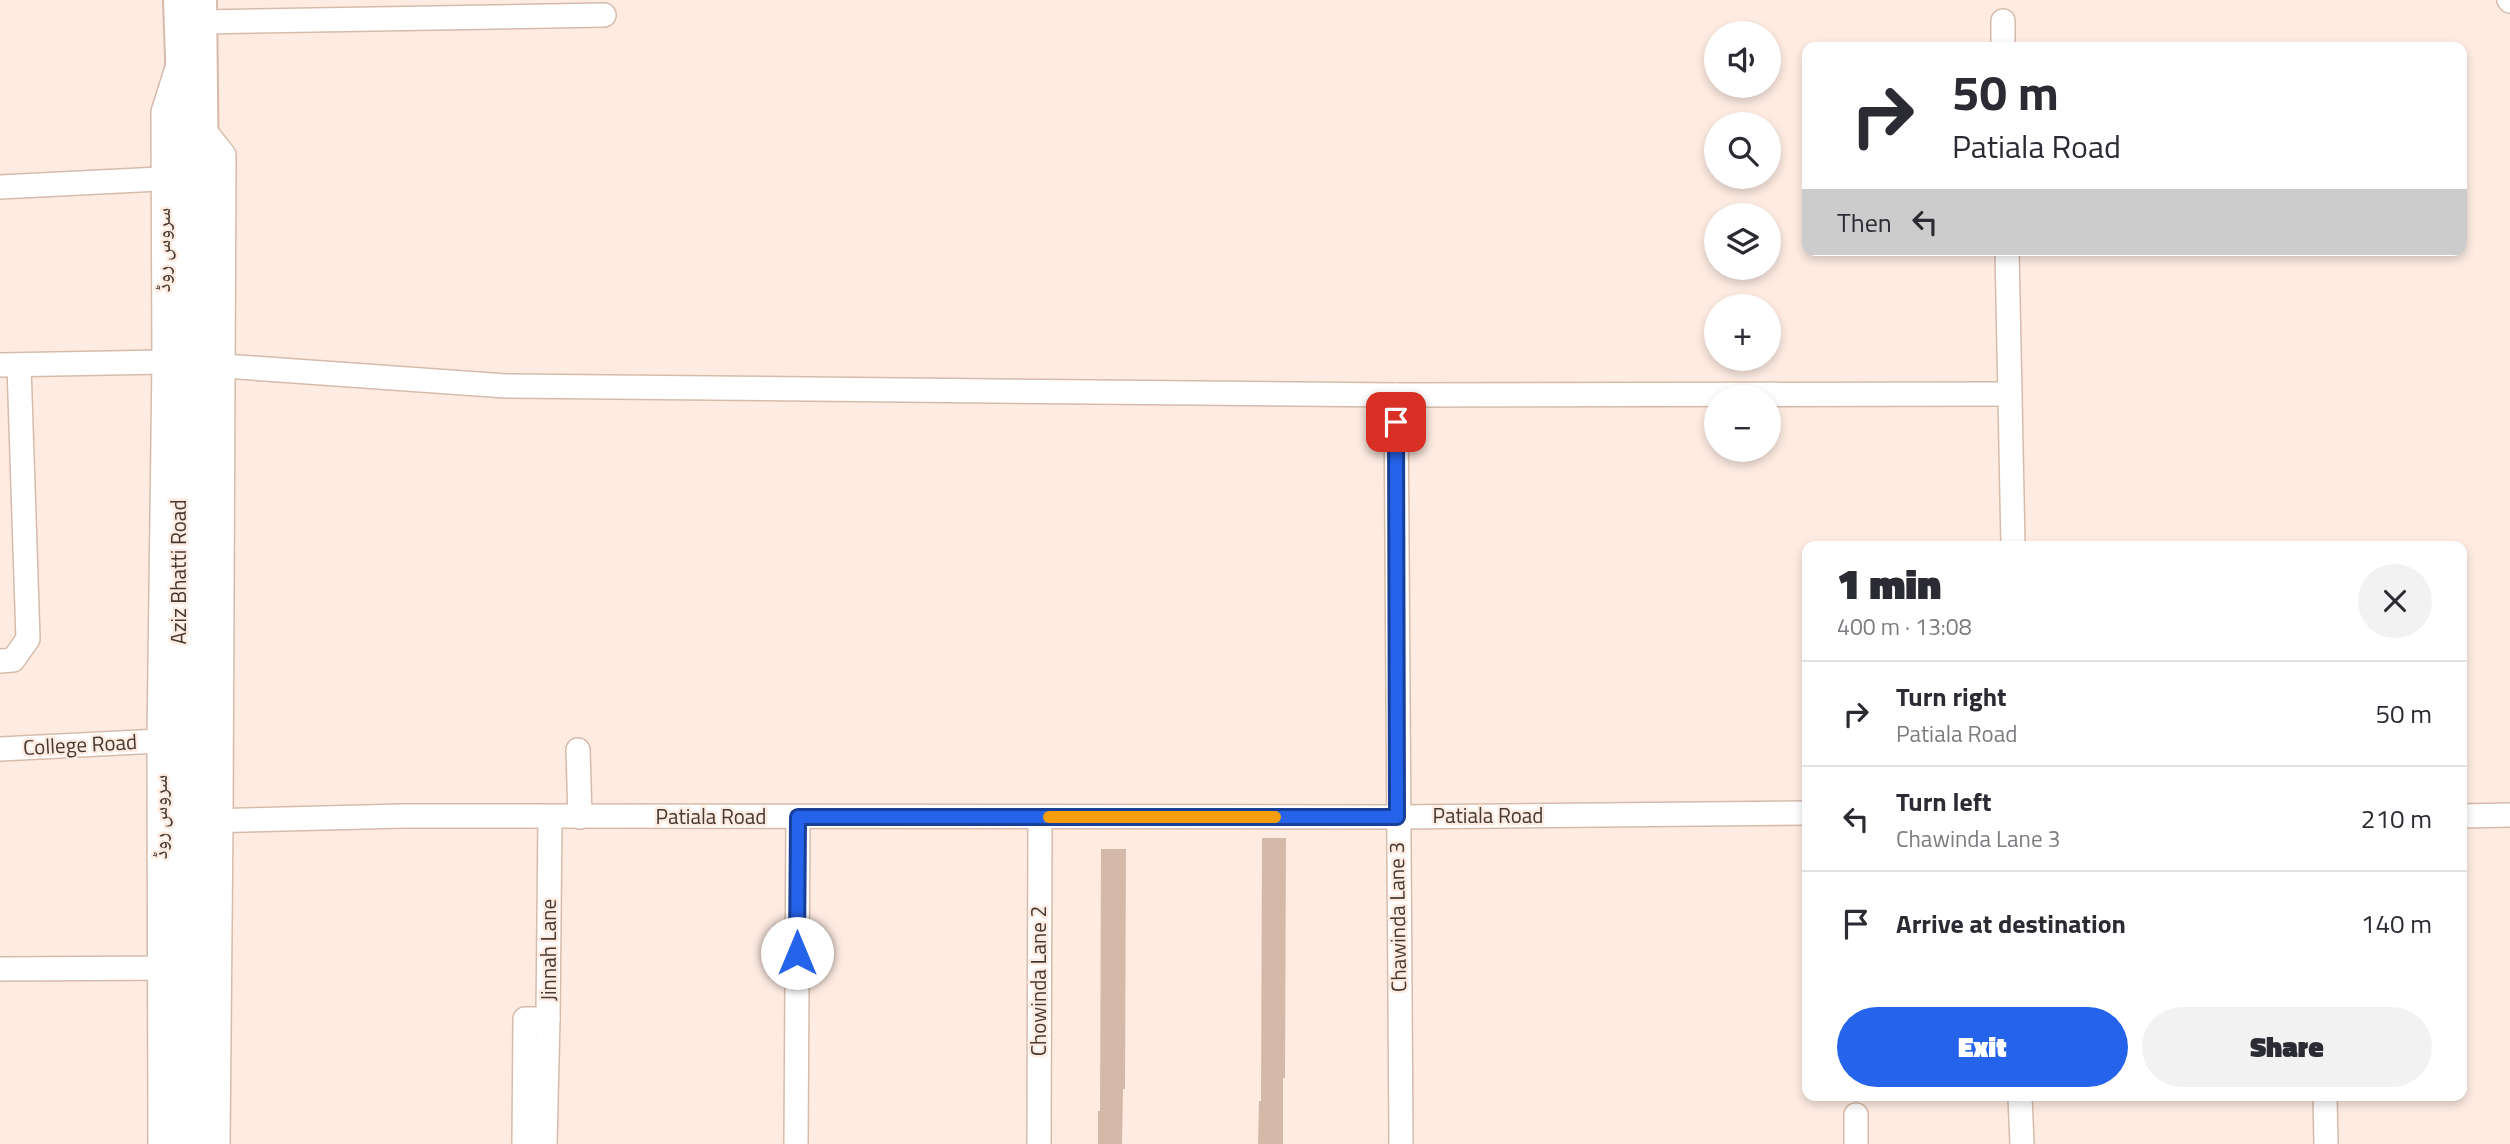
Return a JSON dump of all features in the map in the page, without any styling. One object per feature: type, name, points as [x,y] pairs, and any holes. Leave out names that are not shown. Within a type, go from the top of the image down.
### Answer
[{"type":"main road","name":"Aziz Bhatti Road","points":[[177,1144],[169,968],[171,178],[180,58],[178,0]]},
{"type":"main road","name":"Aziz Bhatti Road","points":[[202,11],[212,820],[202,1144]]},
{"type":"street","points":[[202,11],[472,9],[604,15]]},
{"type":"street","points":[[2003,21],[2003,42]]},
{"type":"street","points":[[205,131],[223,155],[224,366],[212,820],[218,1144]]},
{"type":"street","points":[[0,187],[171,178]]},
{"type":"street","name":"سروس روڈ","points":[[160,1144],[169,968],[159,741],[164,362],[171,178]]},
{"type":"street","points":[[2007,256],[2013,541]]},
{"type":"street","points":[[0,661],[13,660],[28,639],[9,365],[164,362]]},
{"type":"street","points":[[224,366],[506,386],[1396,395],[2010,394]]},
{"type":"street","name":"Chawinda Lane 3","points":[[1396,395],[1401,1144]]},
{"type":"street","name":"College Road","points":[[0,749],[159,741]]},
{"type":"street","points":[[578,750],[580,817]]},
{"type":"street","name":"Patiala Road","points":[[212,820],[403,816],[1397,817],[1802,813]]},
{"type":"street","points":[[2467,816],[2510,815]]},
{"type":"street","name":"Jinnah Lane","points":[[524,1144],[525,1019],[548,1018],[550,817]]},
{"type":"street","points":[[796,1144],[798,817]]},
{"type":"street","name":"Chowinda Lane 2","points":[[1039,1144],[1040,817]]},
{"type":"street","points":[[0,969],[169,968]]},
{"type":"street","points":[[545,1144],[548,1018]]},
{"type":"street","points":[[2020,1101],[2022,1144]]},
{"type":"street","points":[[2325,1101],[2326,1144]]},
{"type":"street","points":[[1856,1115],[1857,1144]]},
{"type":"building","points":[[1262,838],[1286,838],[1283,1144],[1258,1144],[1261,1101]]},
{"type":"building","points":[[1101,849],[1126,849],[1125,1089],[1122,1144],[1098,1144]]},
{"type":"slow traffic","points":[[1049,817],[1275,817]]},
{"type":"route","points":[[797,953],[798,817],[1397,817],[1396,422]]}]
